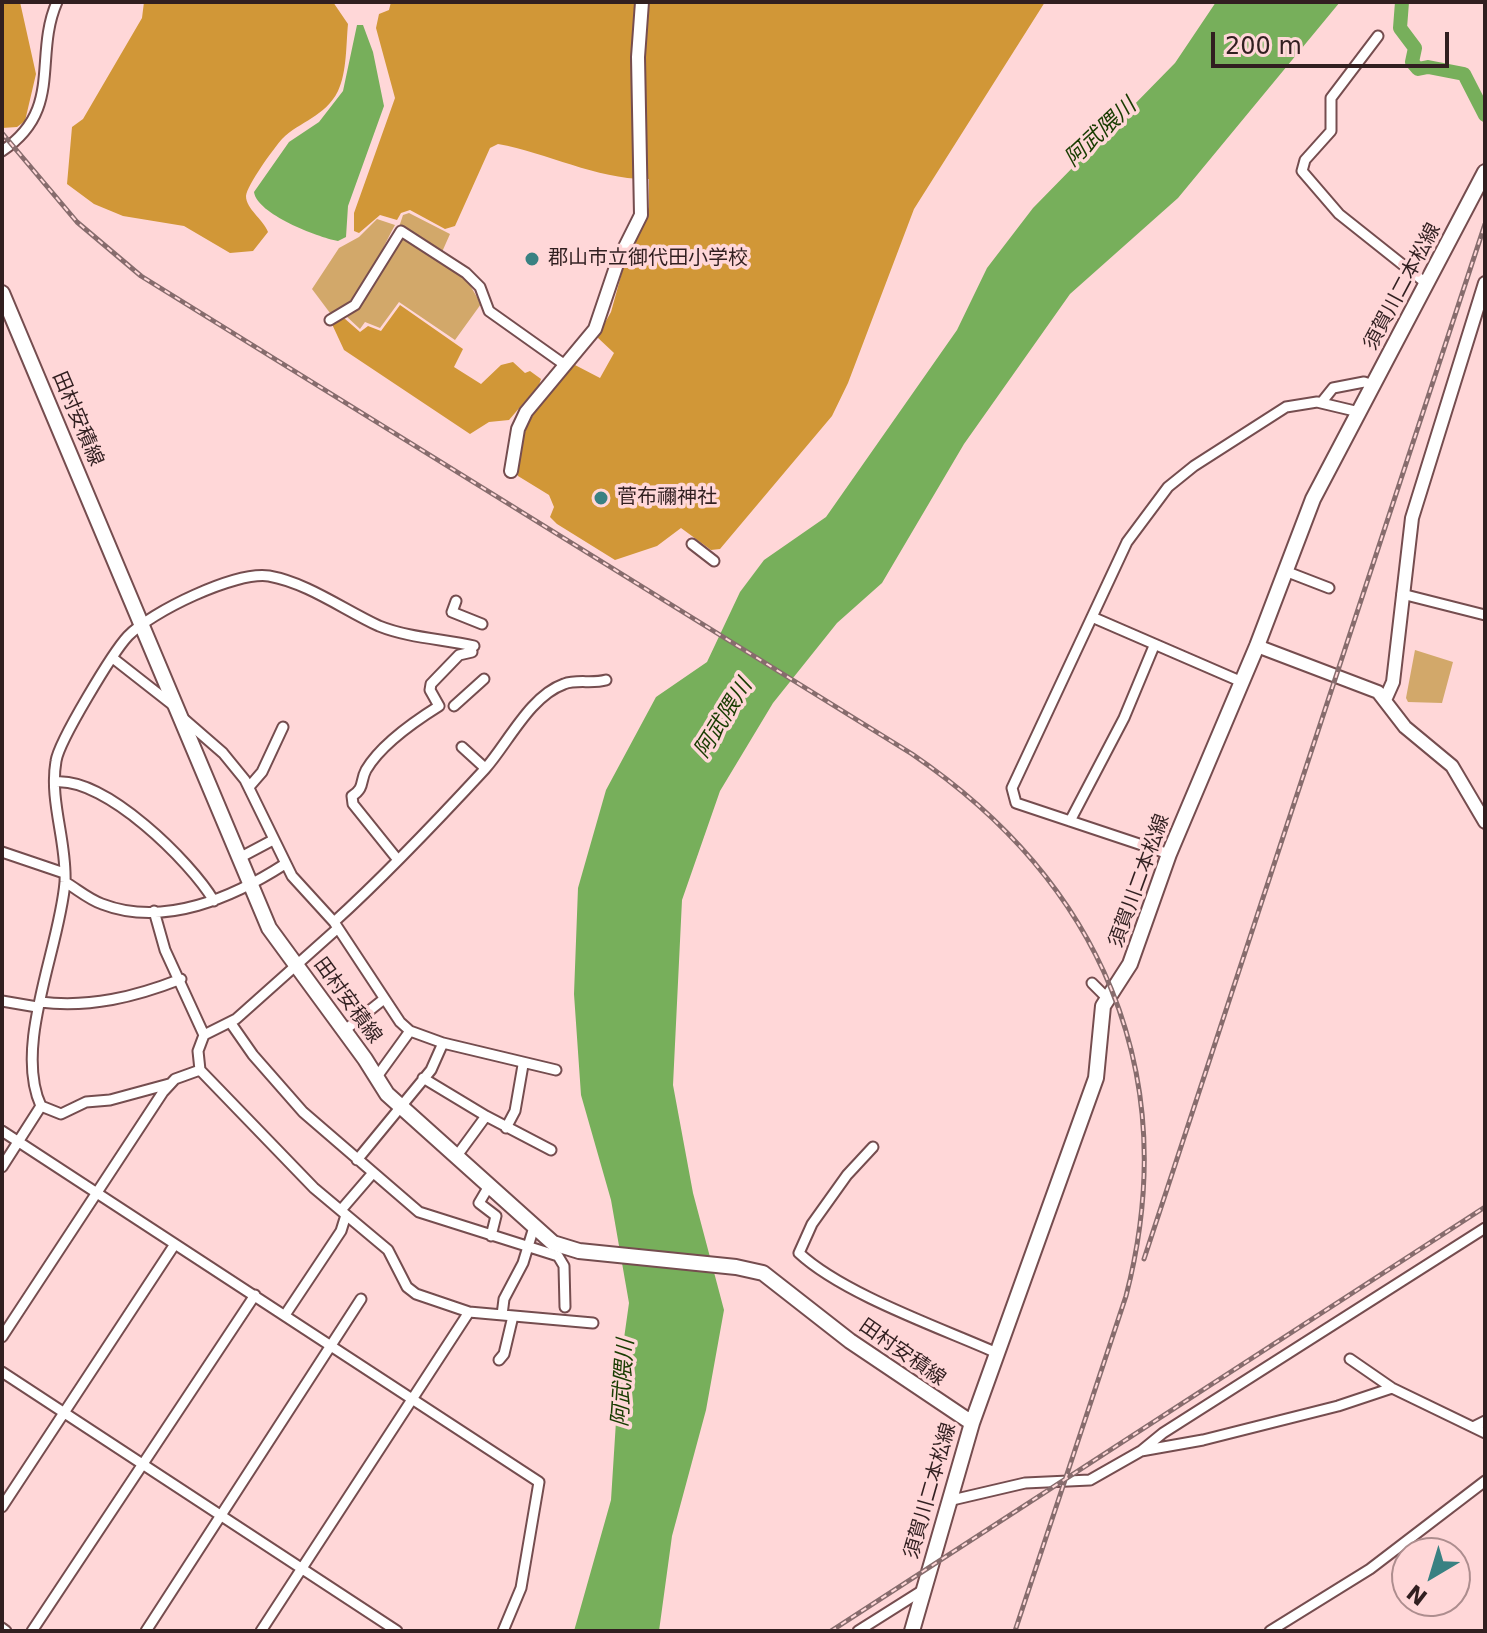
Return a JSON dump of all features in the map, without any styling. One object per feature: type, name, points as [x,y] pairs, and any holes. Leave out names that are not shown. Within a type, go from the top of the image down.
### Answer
[{"type":"main road","name":"須賀川二本松線","points":[[912,1631],[972,1423],[1096,1078],[1100,1048],[1098,1026],[1107,998],[1130,964],[1169,854],[1257,646],[1313,499],[1485,172]]},
{"type":"main road","name":"田村安積線","points":[[2,293],[269,928],[399,1107],[559,1246],[604,1254],[756,1270],[772,1278],[850,1341],[972,1423]]},
{"type":"street","points":[[2,151],[39,111],[50,22],[57,2]]},
{"type":"street","points":[[511,471],[518,429],[526,412],[601,318],[618,261],[641,215],[638,57],[642,2]]},
{"type":"street","points":[[1378,36],[1331,98],[1331,131],[1304,161],[1302,171],[1339,214],[1427,284]]},
{"type":"street","points":[[330,320],[355,305],[401,231],[466,273],[480,287],[489,311],[565,365]]},
{"type":"street","points":[[1385,700],[1393,682],[1412,518],[1485,283]]},
{"type":"street","points":[[1321,403],[1333,388],[1364,382],[1373,385]]},
{"type":"street","points":[[1169,854],[1016,803],[1011,792],[1127,542],[1176,479],[1275,412],[1297,404],[1321,403],[1359,412]]},
{"type":"street","points":[[692,544],[714,561]]},
{"type":"street","points":[[1285,571],[1329,588]]},
{"type":"street","points":[[2,1167],[41,1106],[34,1077],[38,1005],[52,959],[64,877],[56,758],[125,639],[222,581],[266,576],[287,581],[392,631],[473,649],[459,655],[431,684],[439,706],[384,750],[366,770],[363,787],[352,796],[354,806],[398,860]]},
{"type":"street","points":[[1402,594],[1485,615]]},
{"type":"street","points":[[456,601],[452,612],[482,624]]},
{"type":"street","points":[[1092,617],[1242,682]]},
{"type":"street","points":[[1070,821],[1118,730],[1154,646]]},
{"type":"street","points":[[1257,646],[1372,688],[1405,727],[1452,766],[1485,822]]},
{"type":"street","points":[[114,659],[223,753],[249,787],[285,864],[301,888],[336,925],[384,999],[410,1031],[523,1065],[556,1070]]},
{"type":"street","points":[[454,706],[484,679]]},
{"type":"street","points":[[593,1323],[469,1312],[411,1292],[401,1281],[388,1250],[305,1180],[200,1070],[198,1051],[204,1035],[230,1022],[297,966],[385,877],[547,695],[566,683],[606,680]]},
{"type":"street","points":[[249,787],[262,772],[283,727]]},
{"type":"street","points":[[462,747],[485,768]]},
{"type":"street","points":[[56,782],[98,794],[118,804],[172,851],[214,901]]},
{"type":"street","points":[[241,857],[273,840]]},
{"type":"street","points":[[2,852],[64,877],[104,905],[154,911],[186,909],[214,901],[285,864]]},
{"type":"street","points":[[154,911],[165,950],[181,979],[204,1035]]},
{"type":"street","points":[[2,1001],[38,1005],[107,1002],[143,994],[181,979]]},
{"type":"street","points":[[1092,983],[1107,998]]},
{"type":"street","points":[[345,1030],[384,999]]},
{"type":"street","points":[[230,1022],[296,1106],[419,1212],[555,1253],[562,1261],[565,1307]]},
{"type":"street","points":[[376,1078],[410,1031]]},
{"type":"street","points":[[357,1160],[423,1078],[443,1043]]},
{"type":"street","points":[[506,1128],[515,1111],[523,1065]]},
{"type":"street","points":[[41,1106],[64,1114],[86,1102],[110,1100],[169,1084],[200,1070]]},
{"type":"street","points":[[423,1078],[506,1128],[551,1150]]},
{"type":"street","points":[[2,1337],[169,1084]]},
{"type":"street","points":[[456,1157],[486,1116]]},
{"type":"street","points":[[2,1131],[539,1482],[521,1588],[503,1631]]},
{"type":"street","points":[[873,1147],[847,1175],[812,1224],[799,1253],[908,1315],[997,1353]]},
{"type":"street","points":[[285,1315],[341,1231],[343,1213],[372,1174]]},
{"type":"street","points":[[489,1186],[479,1203],[496,1216],[491,1236]]},
{"type":"street","points":[[499,1360],[504,1354],[508,1316],[504,1299],[522,1265],[534,1227]]},
{"type":"street","points":[[948,1501],[1025,1483],[1090,1480],[1141,1451],[1175,1425],[1485,1228]]},
{"type":"street","points":[[2,1507],[175,1244]]},
{"type":"street","points":[[32,1631],[255,1295]]},
{"type":"street","points":[[146,1631],[361,1299]]},
{"type":"street","points":[[261,1631],[469,1312]]},
{"type":"street","points":[[1350,1359],[1392,1388],[1485,1433]]},
{"type":"street","points":[[2,1372],[397,1631]]},
{"type":"street","points":[[1141,1451],[1203,1440],[1338,1406],[1392,1388]]},
{"type":"street","points":[[1473,1427],[1485,1421]]},
{"type":"street","points":[[1270,1631],[1370,1569],[1485,1481]]},
{"type":"street","points":[[858,1631],[924,1590]]},
{"type":"shaded area","points":[[2,2],[20,2],[36,74],[25,121],[17,127],[2,128]]},
{"type":"shaded area","points":[[144,2],[333,2],[348,24],[345,67],[333,100],[282,139],[248,191],[247,201],[268,232],[253,251],[230,253],[184,226],[123,216],[94,204],[67,184],[72,127],[83,119],[142,18]]},
{"type":"shaded area","points":[[391,2],[1045,2],[914,209],[848,383],[832,416],[720,549],[711,550],[681,528],[657,546],[615,560],[550,517],[554,507],[549,495],[518,476],[519,457],[522,441],[534,414],[563,378],[575,365],[600,378],[614,353],[597,337],[611,312],[624,265],[649,207],[649,179],[592,171],[498,144],[490,148],[455,226],[445,229],[410,210],[401,213],[397,220],[380,215],[359,233],[354,231],[354,213],[395,98],[376,28],[379,14],[389,10]]},
{"type":"shaded area","points":[[409,213],[450,234],[442,252],[399,227],[403,215]]},
{"type":"shaded area","points":[[377,219],[395,225],[360,289],[341,308],[330,313],[312,289],[339,248],[359,237]]},
{"type":"shaded area","points":[[398,235],[467,280],[481,304],[455,340],[399,302],[380,328],[365,322],[360,329],[346,316]]},
{"type":"shaded area","points":[[400,305],[463,349],[454,367],[481,384],[501,365],[513,362],[525,373],[530,371],[541,379],[539,385],[509,420],[489,422],[470,434],[344,350],[331,322],[344,318],[360,332],[368,326],[381,331]]},
{"type":"shaded area","points":[[1415,650],[1453,662],[1442,703],[1408,702],[1406,698]]},
{"type":"water","name":"阿武隈川","points":[[1216,2],[1340,2],[1178,198],[1070,294],[964,444],[882,583],[837,623],[773,703],[720,791],[682,900],[673,1085],[693,1193],[724,1310],[706,1410],[672,1536],[659,1631],[574,1631],[611,1500],[619,1374],[629,1303],[611,1200],[581,1095],[574,994],[578,888],[606,790],[656,697],[707,662],[740,592],[764,560],[826,517],[957,330],[987,268],[1033,208],[1175,63]]},
{"type":"water","points":[[357,25],[363,25],[373,52],[384,106],[348,206],[346,237],[338,241],[303,230],[276,216],[265,208],[254,192],[289,142],[319,122],[343,91]]},
{"type":"waterway","points":[[1402,2],[1400,28],[1415,48],[1412,62],[1418,69],[1428,67],[1464,74],[1485,115]]},
{"type":"railway","points":[[2,133],[77,222],[141,276],[912,754],[978,805],[1033,861],[1078,923],[1111,989],[1133,1060],[1143,1135],[1141,1214],[1126,1296],[1015,1631]]},
{"type":"railway","points":[[1144,1259],[1485,224]]},
{"type":"railway","points":[[831,1631],[1485,1207]]},
{"type":"place","name":"郡山市立御代田小学校","points":[[532,259]]},
{"type":"place","name":"菅布禰神社","points":[[601,498]]}]
